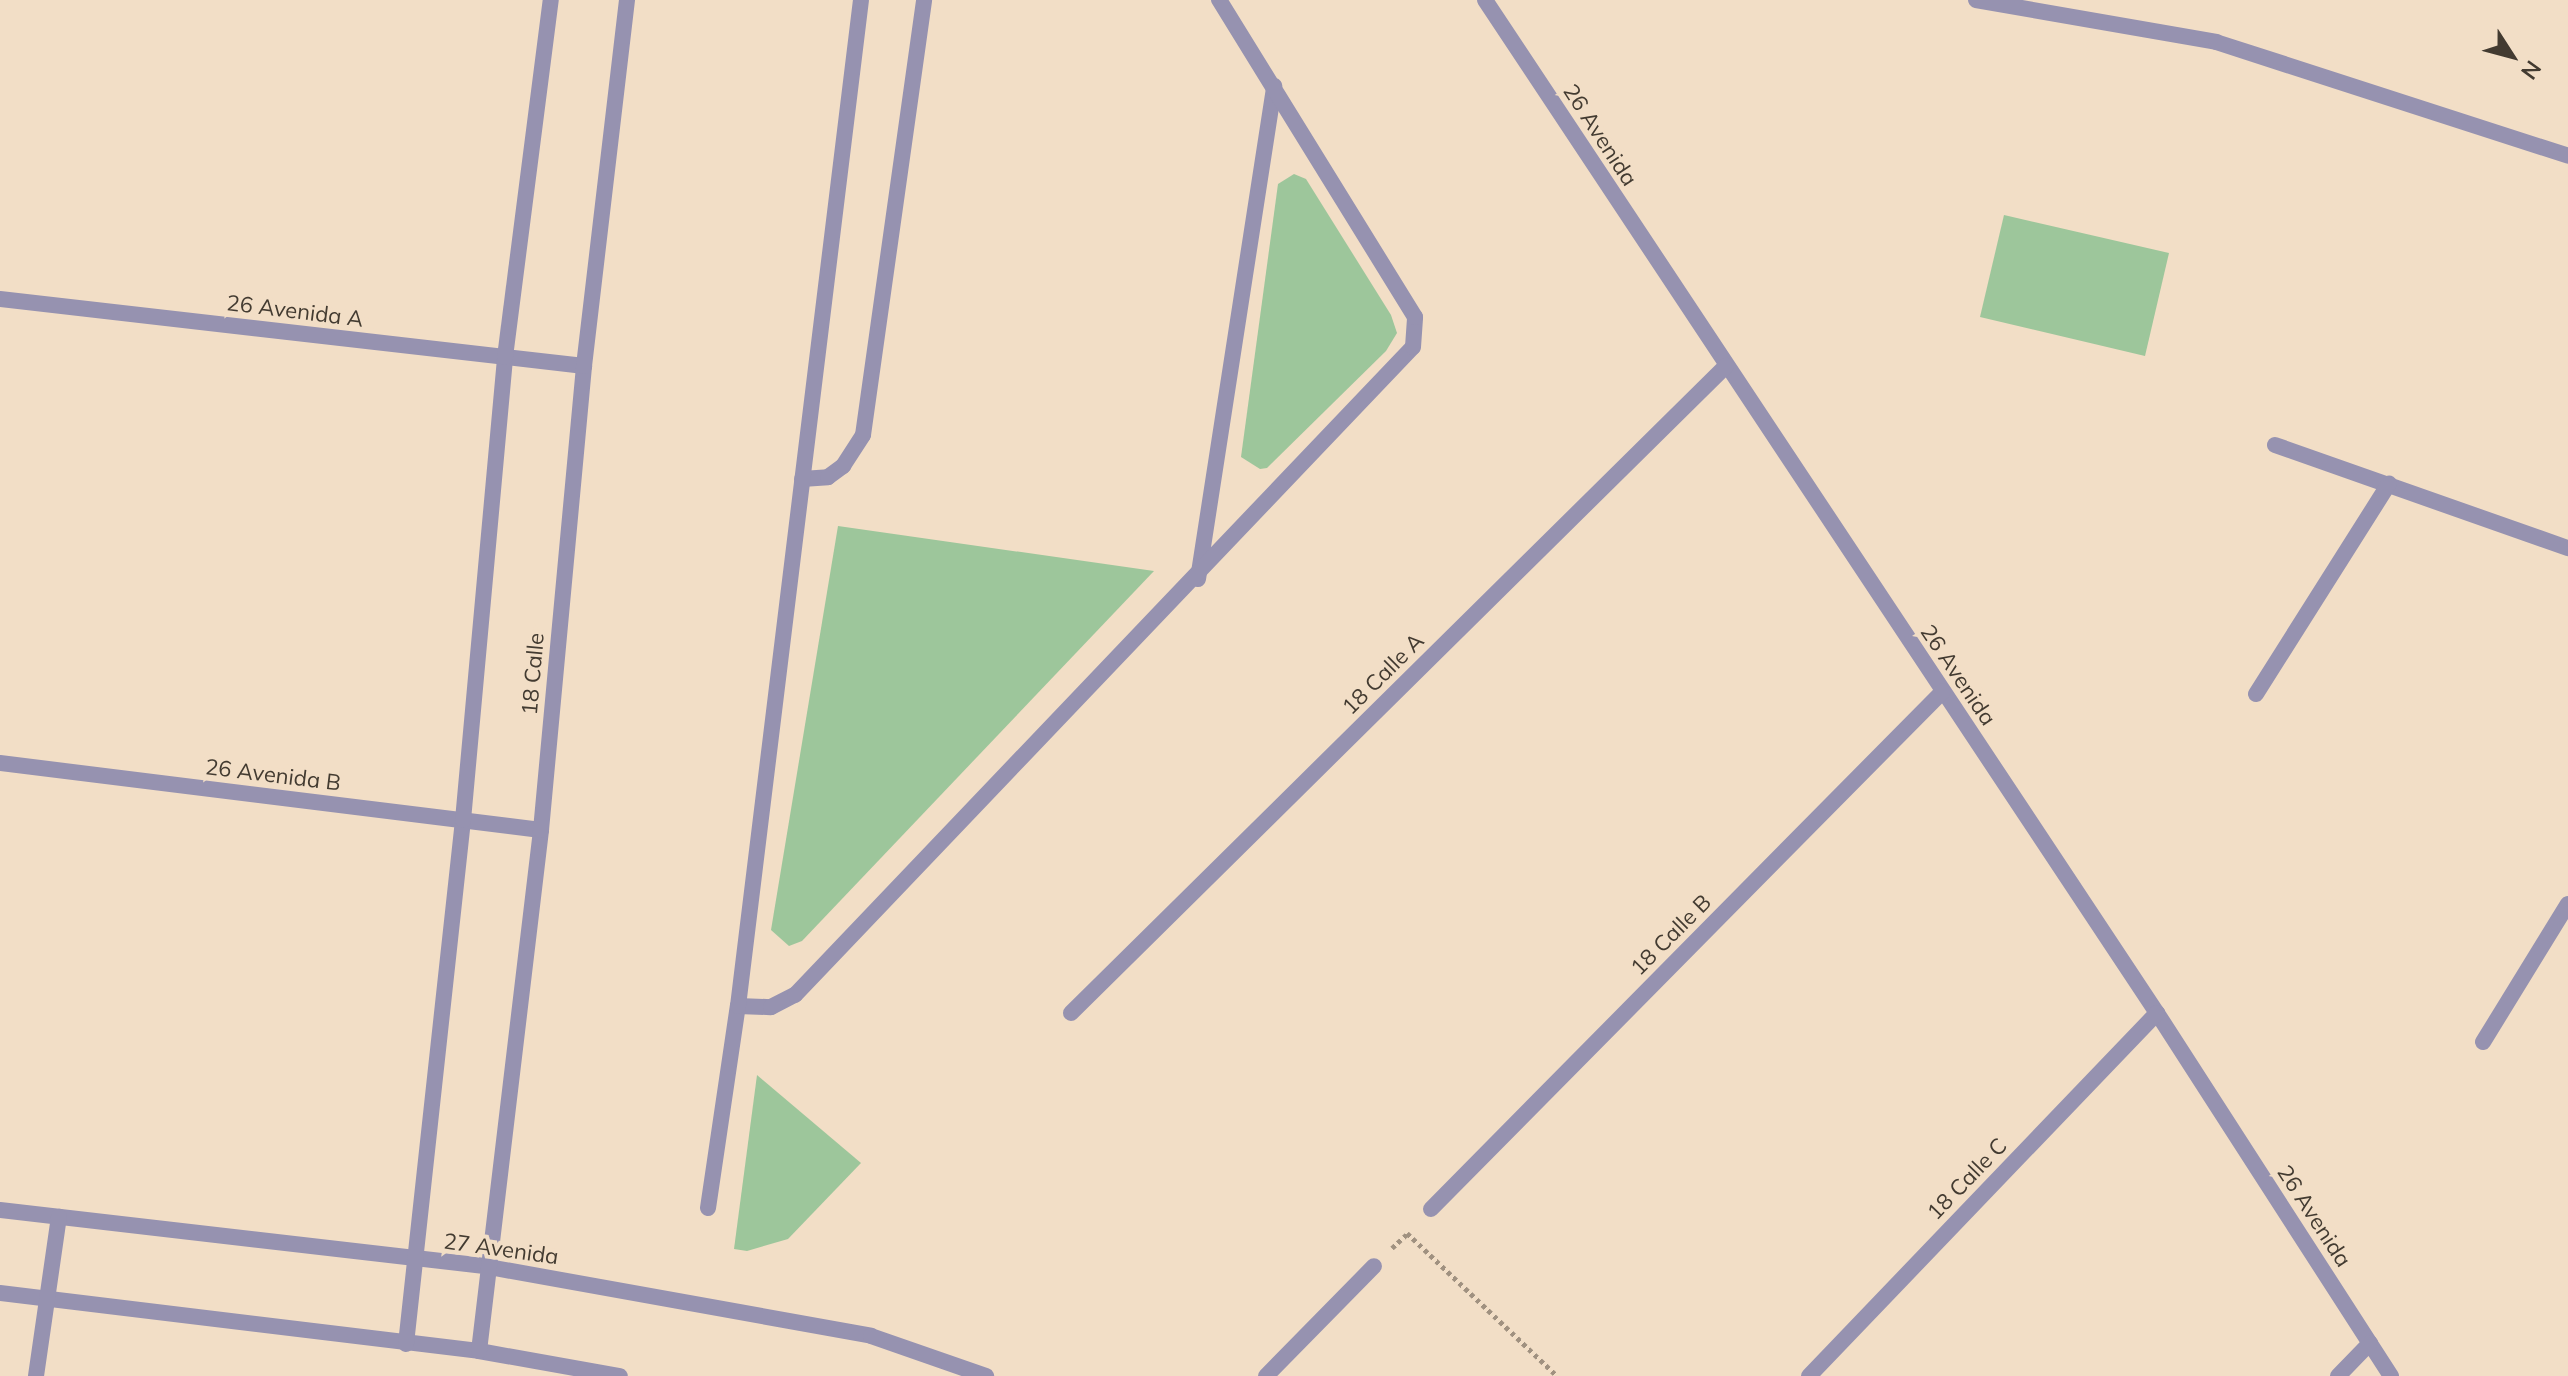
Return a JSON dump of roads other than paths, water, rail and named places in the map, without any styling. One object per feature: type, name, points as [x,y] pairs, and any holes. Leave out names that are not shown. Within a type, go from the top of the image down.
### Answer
[{"type":"street","points":[[406,1344],[463,820],[505,357],[551,0]]},
{"type":"street","name":"18 Calle","points":[[479,1351],[541,830],[584,366],[627,0]]},
{"type":"street","points":[[708,1208],[738,1006],[861,0]]},
{"type":"street","points":[[802,479],[828,477],[843,466],[863,435],[924,0]]},
{"type":"street","points":[[738,1006],[771,1007],[795,995],[1407,359],[1416,334],[1415,317],[1219,0]]},
{"type":"street","name":"26 Avenida","points":[[1485,0],[2157,1013],[2391,1376]]},
{"type":"street","points":[[1976,0],[2216,42],[2568,156]]},
{"type":"street","points":[[1198,579],[1274,86]]},
{"type":"street","name":"26 Avenida A","points":[[0,299],[584,366]]},
{"type":"street","name":"18 Calle A","points":[[1071,1013],[1726,366]]},
{"type":"street","points":[[2275,445],[2568,548]]},
{"type":"street","points":[[2256,694],[2389,484]]},
{"type":"street","name":"18 Calle B","points":[[1431,1209],[1943,691]]},
{"type":"street","name":"26 Avenida B","points":[[0,763],[541,830]]},
{"type":"street","points":[[2483,1042],[2561,932],[2568,904]]},
{"type":"street","name":"18 Calle C","points":[[1809,1376],[2157,1013]]},
{"type":"street","name":"27 Avenida","points":[[0,1210],[489,1267],[871,1336],[986,1376]]},
{"type":"street","points":[[36,1376],[59,1217]]},
{"type":"street","points":[[1266,1376],[1374,1266]]},
{"type":"street","points":[[0,1293],[479,1351],[620,1376]]},
{"type":"street","points":[[2338,1376],[2370,1343]]}]
